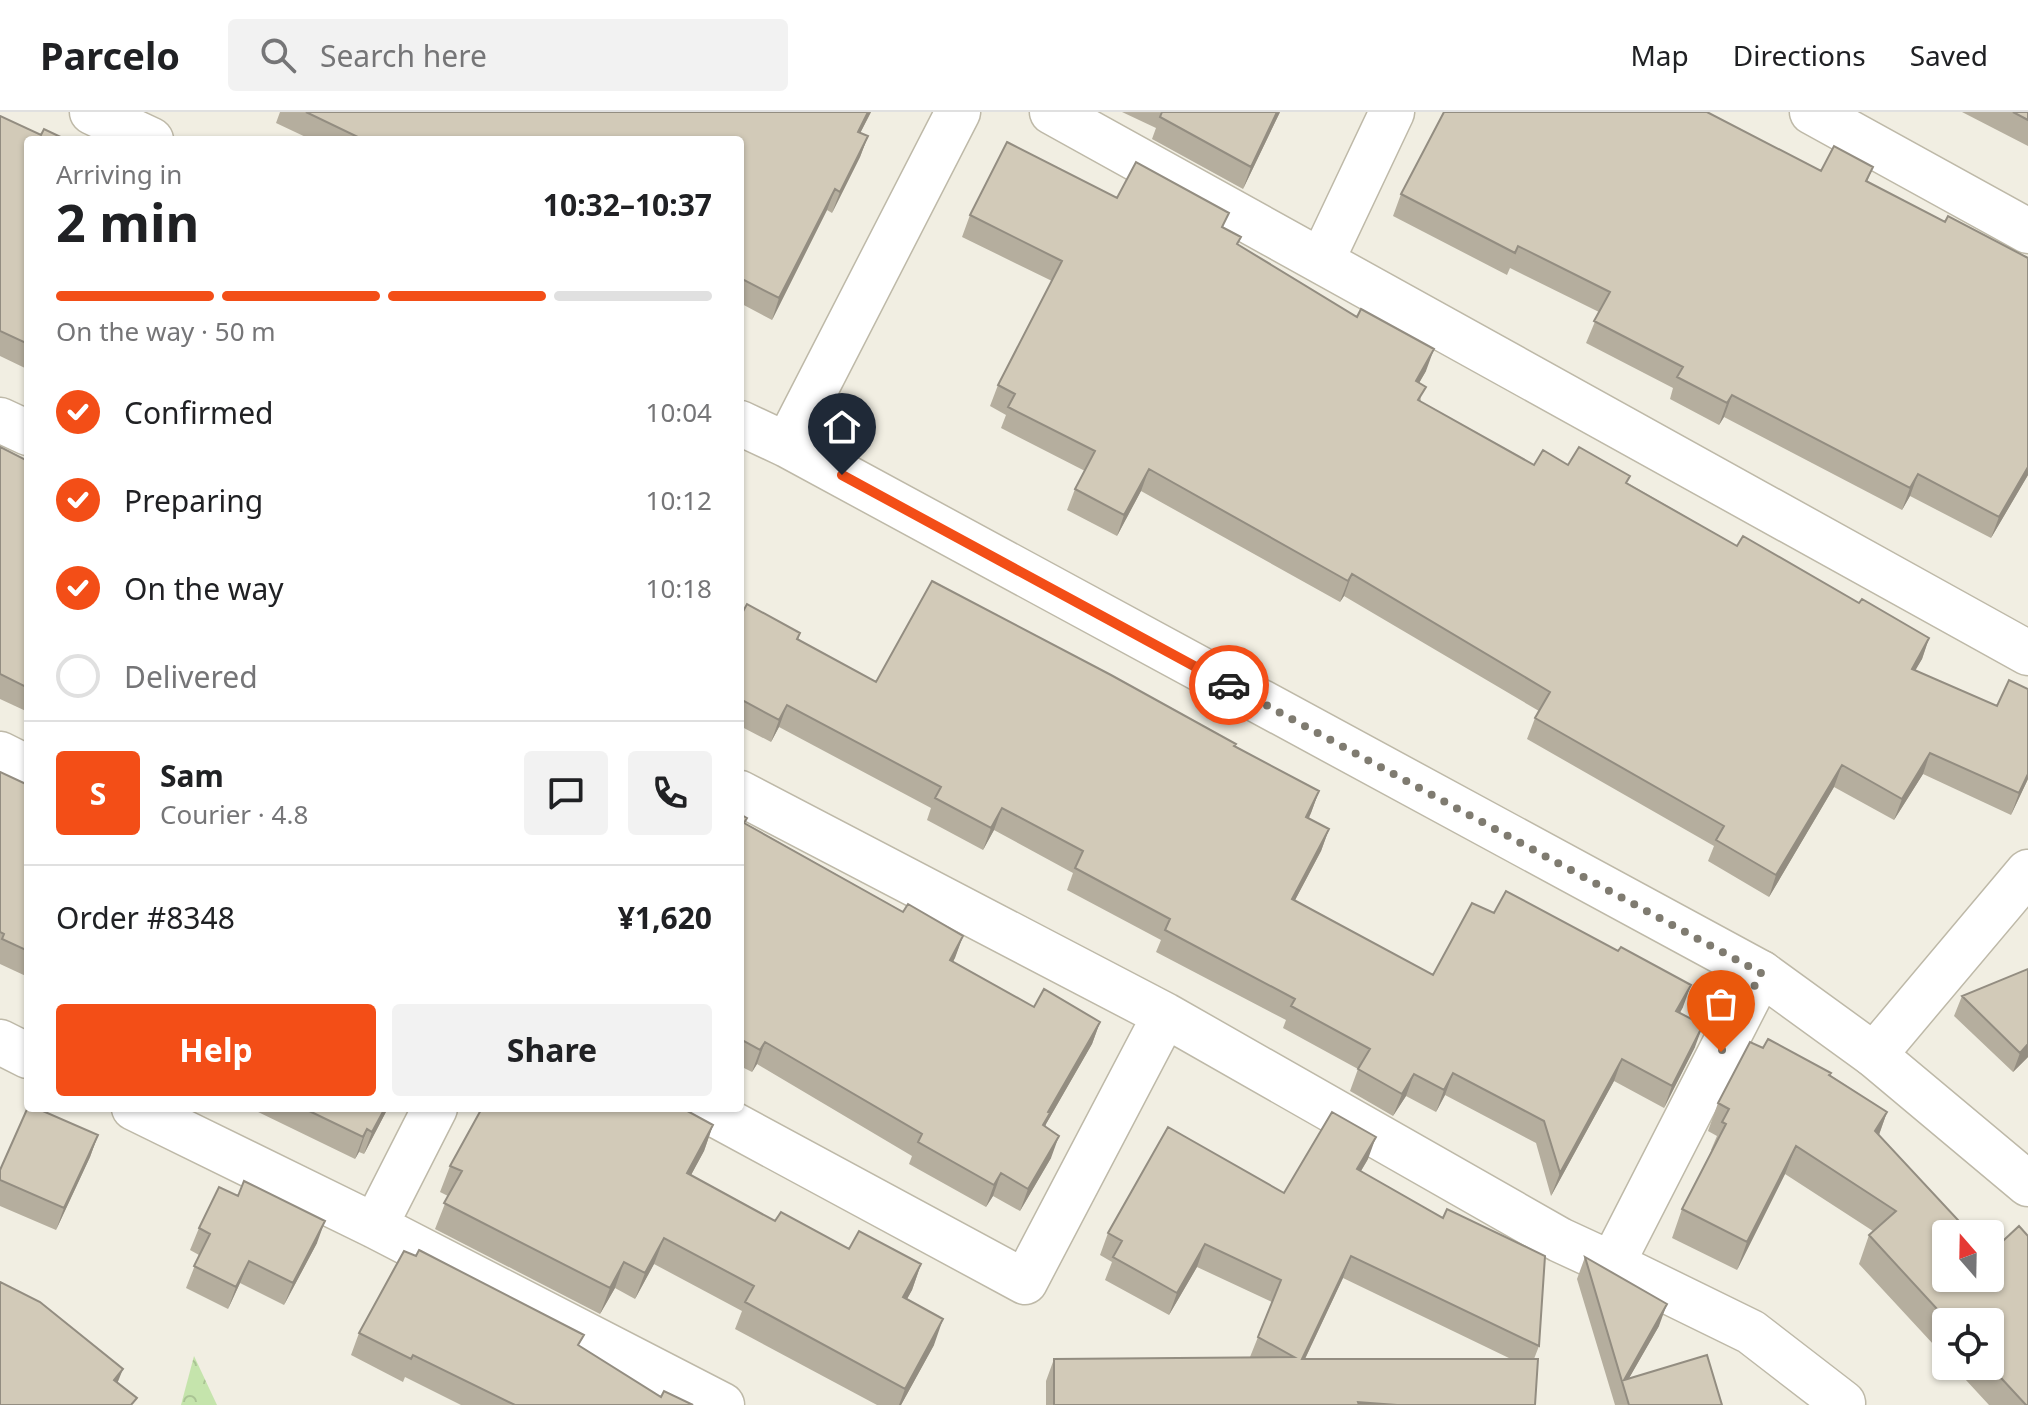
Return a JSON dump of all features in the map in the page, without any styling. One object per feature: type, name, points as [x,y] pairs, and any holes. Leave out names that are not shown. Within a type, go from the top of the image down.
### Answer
[{"type":"street","points":[[92,112],[143,136]]},
{"type":"street","points":[[787,445],[958,112]]},
{"type":"street","points":[[1052,112],[2028,653]]},
{"type":"street","points":[[1322,260],[1392,112]]},
{"type":"street","points":[[1819,114],[2028,231]]},
{"type":"street","points":[[0,420],[24,431]]},
{"type":"street","points":[[744,425],[787,445],[1761,973],[1874,1055],[2028,1184]]},
{"type":"street","points":[[0,754],[24,766]]},
{"type":"street","points":[[744,795],[1165,1015],[1560,1240],[1751,1332],[1843,1403]]},
{"type":"street","points":[[1874,1055],[2028,872]]},
{"type":"street","points":[[1612,1264],[1761,973]]},
{"type":"street","points":[[710,1112],[1025,1282],[1165,1015]]},
{"type":"street","points":[[0,1042],[24,1054]]},
{"type":"street","points":[[142,1112],[375,1226],[722,1405]]},
{"type":"street","points":[[375,1226],[433,1112]]},
{"type":"green space","points":[[194,1356],[217,1405],[181,1405]]},
{"type":"building","points":[[306,112],[868,112],[858,132],[868,136],[840,192],[835,189],[779,298],[744,280],[744,136],[356,136]]},
{"type":"building","points":[[1162,112],[1277,112],[1251,167],[1160,117]]},
{"type":"building","points":[[1444,112],[1707,112],[1821,171],[1834,146],[1873,167],[1866,181],[1945,222],[1948,216],[2028,258],[2028,467],[1999,517],[1918,474],[1910,488],[1732,395],[1727,403],[1677,377],[1683,367],[1594,321],[1610,292],[1518,246],[1515,253],[1401,194]]},
{"type":"building","points":[[2013,112],[2028,112],[2028,120]]},
{"type":"building","points":[[0,116],[41,135],[44,129],[59,136],[24,136],[24,342],[0,331]]},
{"type":"building","points":[[1007,142],[1117,198],[1136,162],[1229,213],[1222,227],[1241,237],[1237,244],[1357,317],[1361,309],[1434,349],[1416,381],[1426,387],[1418,400],[1534,465],[1543,450],[1568,465],[1579,447],[1630,476],[1626,483],[1737,546],[1743,536],[1859,603],[1862,599],[1929,638],[1912,669],[1997,706],[2009,680],[2028,689],[2028,774],[2019,793],[1930,753],[1902,799],[1842,765],[1776,875],[1716,840],[1724,826],[1535,718],[1550,692],[1352,574],[1348,581],[1149,469],[1124,515],[1075,489],[1095,451],[1008,407],[1015,394],[998,385],[1062,261],[970,215]]},
{"type":"building","points":[[0,447],[24,459],[24,686],[0,674]]},
{"type":"building","points":[[932,581],[1111,675],[1319,791],[1306,817],[1329,829],[1292,899],[1433,975],[1472,903],[1494,913],[1506,891],[1618,951],[1621,947],[1691,985],[1676,1011],[1703,1025],[1672,1086],[1622,1059],[1560,1173],[1544,1121],[1453,1073],[1444,1090],[1414,1074],[1402,1094],[1358,1069],[1370,1049],[1291,1006],[1295,999],[1165,930],[1170,919],[1075,868],[1083,851],[1002,808],[991,828],[935,798],[941,787],[787,705],[779,720],[744,701],[744,610],[747,604],[800,633],[797,639],[876,682]]},
{"type":"building","points":[[0,772],[24,783],[24,949],[2,939],[4,934],[0,932]]},
{"type":"building","points":[[744,823],[903,912],[908,904],[963,936],[950,960],[1034,1007],[1044,989],[1100,1022],[1048,1112],[1043,1125],[1059,1136],[1028,1189],[1001,1173],[994,1185],[918,1142],[922,1134],[765,1042],[760,1050],[744,1041]]},
{"type":"building","points":[[2028,969],[2028,1044],[2020,1053],[1962,996]]},
{"type":"building","points":[[1768,1039],[1831,1073],[1829,1075],[1887,1112],[1875,1131],[1958,1220],[1932,1220],[1932,1292],[2004,1292],[2004,1240],[2019,1226],[2028,1236],[2028,1405],[2003,1380],[2004,1308],[1936,1308],[1869,1235],[1896,1211],[1796,1146],[1747,1242],[1682,1209],[1726,1124],[1722,1122],[1729,1109],[1718,1103],[1750,1042],[1763,1048]]},
{"type":"building","points":[[26,1112],[45,1112],[98,1135],[64,1208],[0,1180],[0,1170]]},
{"type":"building","points":[[311,1112],[383,1112],[372,1132],[367,1129],[363,1137]]},
{"type":"building","points":[[480,1112],[689,1112],[713,1125],[687,1173],[775,1221],[781,1212],[849,1249],[859,1231],[921,1264],[903,1297],[943,1319],[905,1389],[745,1302],[754,1286],[664,1238],[645,1273],[624,1262],[610,1288],[444,1203],[462,1171],[450,1166]]},
{"type":"building","points":[[1332,1112],[1376,1137],[1357,1169],[1443,1218],[1447,1209],[1545,1256],[1539,1346],[1351,1256],[1302,1359],[1538,1359],[1535,1405],[1358,1402],[1359,1405],[1054,1405],[1054,1359],[1294,1357],[1258,1337],[1281,1280],[1205,1244],[1177,1293],[1113,1257],[1122,1241],[1108,1233],[1168,1127],[1284,1193]]},
{"type":"building","points":[[244,1181],[325,1221],[293,1283],[249,1261],[236,1287],[194,1266],[210,1234],[199,1228],[219,1187],[238,1196]]},
{"type":"building","points":[[419,1250],[584,1335],[578,1345],[661,1397],[664,1391],[693,1405],[515,1405],[413,1355],[411,1359],[359,1333],[404,1251],[416,1256]]},
{"type":"building","points":[[1585,1257],[1667,1304],[1624,1380],[1707,1355],[1722,1405],[1629,1405]]},
{"type":"building","points":[[0,1282],[40,1302],[123,1369],[114,1380],[137,1398],[131,1405],[0,1405]]},
{"type":"way so far","points":[[1229,685],[1761,973],[1721,1052]]},
{"type":"route","points":[[842,475],[1229,685]]}]
